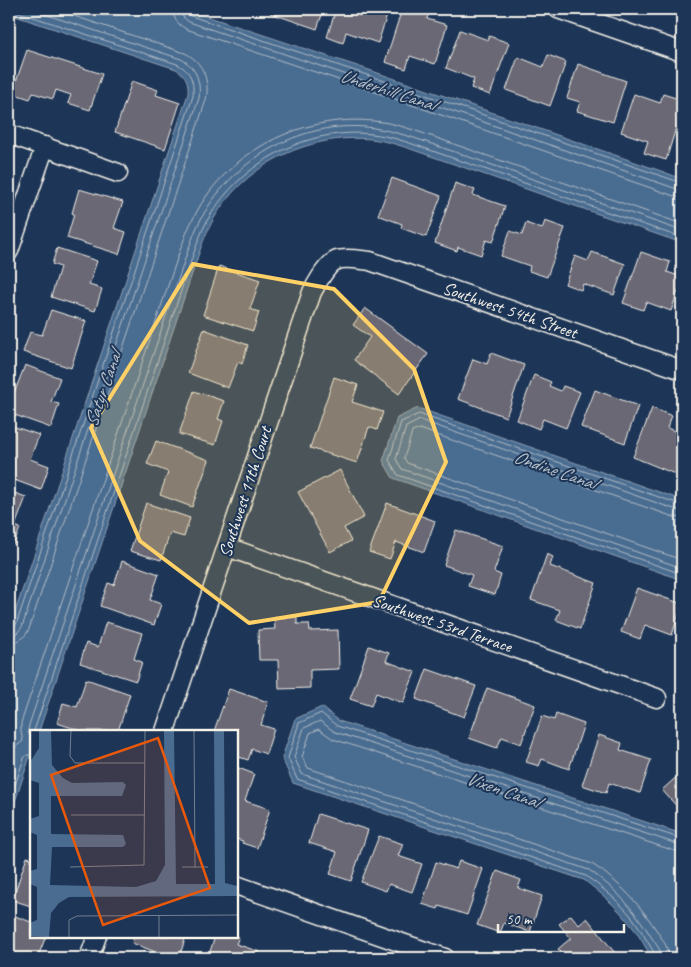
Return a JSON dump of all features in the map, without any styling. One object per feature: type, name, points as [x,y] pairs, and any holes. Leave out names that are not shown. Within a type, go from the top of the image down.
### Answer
[{"type":"street","points":[[558,9],[682,52]]},
{"type":"street","points":[[9,134],[118,173]]},
{"type":"street","points":[[9,251],[45,146]]},
{"type":"street","name":"Southwest 54th Street","points":[[336,260],[354,259],[370,261],[682,370]]},
{"type":"street","name":"Southwest 11th Court","points":[[166,730],[312,292],[321,274],[336,260]]},
{"type":"street","name":"Southwest 53rd Terrace","points":[[227,547],[658,698]]},
{"type":"street","points":[[238,886],[445,958]]},
{"type":"street","points":[[89,958],[97,937]]},
{"type":"highlighted area","points":[[193,264],[334,289],[414,369],[446,462],[379,602],[249,623],[140,541],[91,428]]},
{"type":"water","points":[[9,9],[185,9],[375,72],[682,179],[682,243],[409,149],[371,139],[323,142],[300,148],[258,170],[240,185],[224,203],[207,232],[39,730],[30,730],[30,756],[9,820],[9,630],[188,90],[184,76],[176,69],[9,14]]},
{"type":"water","name":"Ondine Canal","points":[[418,408],[682,500],[682,580],[393,478],[383,461],[397,418]]},
{"type":"water","name":"Vixen Canal","points":[[322,707],[339,721],[682,834],[682,958],[652,958],[625,918],[608,900],[584,880],[293,783],[282,758],[295,719]]},
{"type":"building","points":[[271,9],[324,9],[317,29],[270,13]]},
{"type":"building","points":[[336,9],[389,9],[378,43],[346,32],[343,43],[327,37]]},
{"type":"building","points":[[402,9],[418,9],[429,12],[427,19],[447,25],[435,64],[410,56],[406,69],[385,62]]},
{"type":"building","points":[[460,30],[488,40],[489,36],[509,43],[490,95],[471,88],[474,79],[446,68]]},
{"type":"building","points":[[27,50],[102,74],[90,110],[68,103],[71,95],[56,90],[53,99],[33,93],[30,99],[12,93]]},
{"type":"building","points":[[548,55],[566,62],[550,106],[506,90],[518,57],[543,67]]},
{"type":"building","points":[[578,64],[626,81],[613,122],[577,111],[580,102],[567,98]]},
{"type":"building","points":[[132,81],[158,90],[156,95],[180,103],[165,149],[115,132]]},
{"type":"building","points":[[634,94],[660,103],[663,94],[682,100],[682,109],[666,160],[644,153],[648,141],[621,132]]},
{"type":"building","points":[[392,178],[441,196],[426,237],[401,228],[402,224],[378,215]]},
{"type":"building","points":[[455,183],[475,190],[473,195],[505,206],[493,242],[486,240],[481,255],[458,247],[457,251],[435,243]]},
{"type":"building","points":[[79,189],[123,202],[114,228],[126,232],[119,254],[67,238]]},
{"type":"building","points":[[545,221],[565,228],[547,277],[529,271],[530,266],[501,256],[510,231],[522,235],[526,223],[542,229]]},
{"type":"building","points":[[57,248],[97,261],[89,285],[102,289],[95,311],[51,297],[60,267],[52,264]]},
{"type":"building","points":[[592,252],[625,264],[614,295],[583,284],[581,290],[565,284],[575,256],[588,261]]},
{"type":"building","points":[[641,252],[670,262],[667,272],[682,277],[671,311],[646,302],[643,310],[623,303]]},
{"type":"building","points":[[219,266],[260,280],[250,309],[259,312],[253,331],[203,315]]},
{"type":"building","points":[[365,308],[428,354],[399,394],[354,360],[370,337],[353,325]]},
{"type":"building","points":[[51,310],[86,321],[71,368],[23,352],[30,332],[42,335]]},
{"type":"building","points":[[204,329],[248,345],[242,364],[238,362],[228,388],[188,373]]},
{"type":"building","points":[[491,353],[524,365],[506,417],[458,399],[473,359],[487,364]]},
{"type":"building","points":[[25,365],[60,378],[51,402],[59,404],[51,428],[9,413],[9,389],[15,391]]},
{"type":"building","points":[[534,375],[551,382],[549,386],[561,391],[563,386],[580,392],[566,428],[543,419],[539,429],[517,420]]},
{"type":"building","points":[[334,377],[358,385],[352,402],[383,412],[377,430],[369,427],[357,463],[310,448]]},
{"type":"building","points":[[595,390],[638,406],[625,443],[581,427]]},
{"type":"building","points":[[194,391],[224,401],[218,419],[223,421],[215,445],[179,434]]},
{"type":"building","points":[[652,408],[672,416],[667,428],[682,434],[682,471],[680,476],[633,457]]},
{"type":"building","points":[[9,425],[39,435],[30,459],[49,466],[41,490],[9,478]]},
{"type":"building","points":[[156,441],[209,460],[192,507],[160,495],[168,472],[147,464]]},
{"type":"building","points":[[340,470],[364,517],[344,528],[351,541],[330,552],[298,492]]},
{"type":"building","points":[[9,491],[26,497],[15,526],[20,528],[14,544],[9,542]]},
{"type":"building","points":[[146,503],[190,518],[184,537],[170,533],[161,560],[130,551]]},
{"type":"building","points":[[387,503],[435,521],[424,552],[396,542],[390,559],[369,552]]},
{"type":"building","points":[[456,530],[503,546],[494,572],[501,575],[495,595],[468,586],[472,575],[444,565]]},
{"type":"building","points":[[547,554],[553,557],[550,566],[596,583],[580,629],[556,620],[560,610],[531,600]]},
{"type":"building","points":[[122,561],[159,574],[150,600],[161,604],[154,625],[100,606],[108,583],[114,585]]},
{"type":"building","points":[[637,588],[682,604],[672,635],[645,625],[640,639],[621,632]]},
{"type":"building","points":[[297,617],[297,624],[309,624],[310,631],[338,630],[339,669],[310,670],[310,688],[279,689],[278,660],[259,660],[258,630],[275,629],[274,618]]},
{"type":"building","points":[[106,622],[142,633],[134,659],[142,662],[136,681],[80,663],[86,643],[98,647]]},
{"type":"building","points":[[369,646],[389,653],[386,661],[415,672],[403,703],[376,693],[371,706],[350,699]]},
{"type":"building","points":[[427,669],[476,686],[464,717],[416,699]]},
{"type":"building","points":[[86,679],[130,694],[118,730],[79,730],[57,723],[63,703],[77,707]]},
{"type":"building","points":[[487,688],[535,705],[521,744],[502,737],[497,748],[469,738]]},
{"type":"building","points":[[229,689],[268,702],[261,725],[274,729],[266,754],[252,749],[248,760],[238,757],[238,730],[214,730]]},
{"type":"building","points":[[556,714],[584,724],[569,769],[542,759],[539,766],[526,762],[542,716],[554,720]]},
{"type":"building","points":[[599,735],[622,743],[620,750],[651,760],[640,793],[609,783],[606,793],[582,785]]},
{"type":"building","points":[[238,768],[254,774],[245,801],[270,809],[257,848],[242,843],[243,841],[238,840]]},
{"type":"building","points":[[682,772],[682,812],[662,790]]},
{"type":"building","points":[[318,814],[368,830],[351,881],[330,874],[337,852],[309,843]]},
{"type":"building","points":[[379,836],[403,844],[398,856],[422,864],[412,892],[389,884],[386,891],[361,882]]},
{"type":"building","points":[[27,857],[30,858],[30,906],[12,900]]},
{"type":"building","points":[[459,861],[483,869],[467,915],[439,906],[438,909],[422,904],[436,862],[456,869]]},
{"type":"building","points":[[497,871],[521,880],[518,888],[542,896],[530,932],[504,923],[500,933],[477,925]]},
{"type":"building","points":[[571,915],[579,925],[587,918],[619,958],[565,958],[558,949],[571,938],[559,924]]},
{"type":"building","points":[[15,916],[30,922],[30,937],[46,937],[39,954],[45,956],[44,958],[9,958],[9,934]]},
{"type":"building","points":[[134,937],[186,937],[179,958],[151,958],[153,951],[132,943]]},
{"type":"building","points":[[215,937],[239,937],[236,944],[260,952],[258,958],[208,958]]},
{"type":"water label","name":"Underhill Canal","points":[[388,89]]},
{"type":"water label","name":"Satyr Canal","points":[[102,389]]}]
